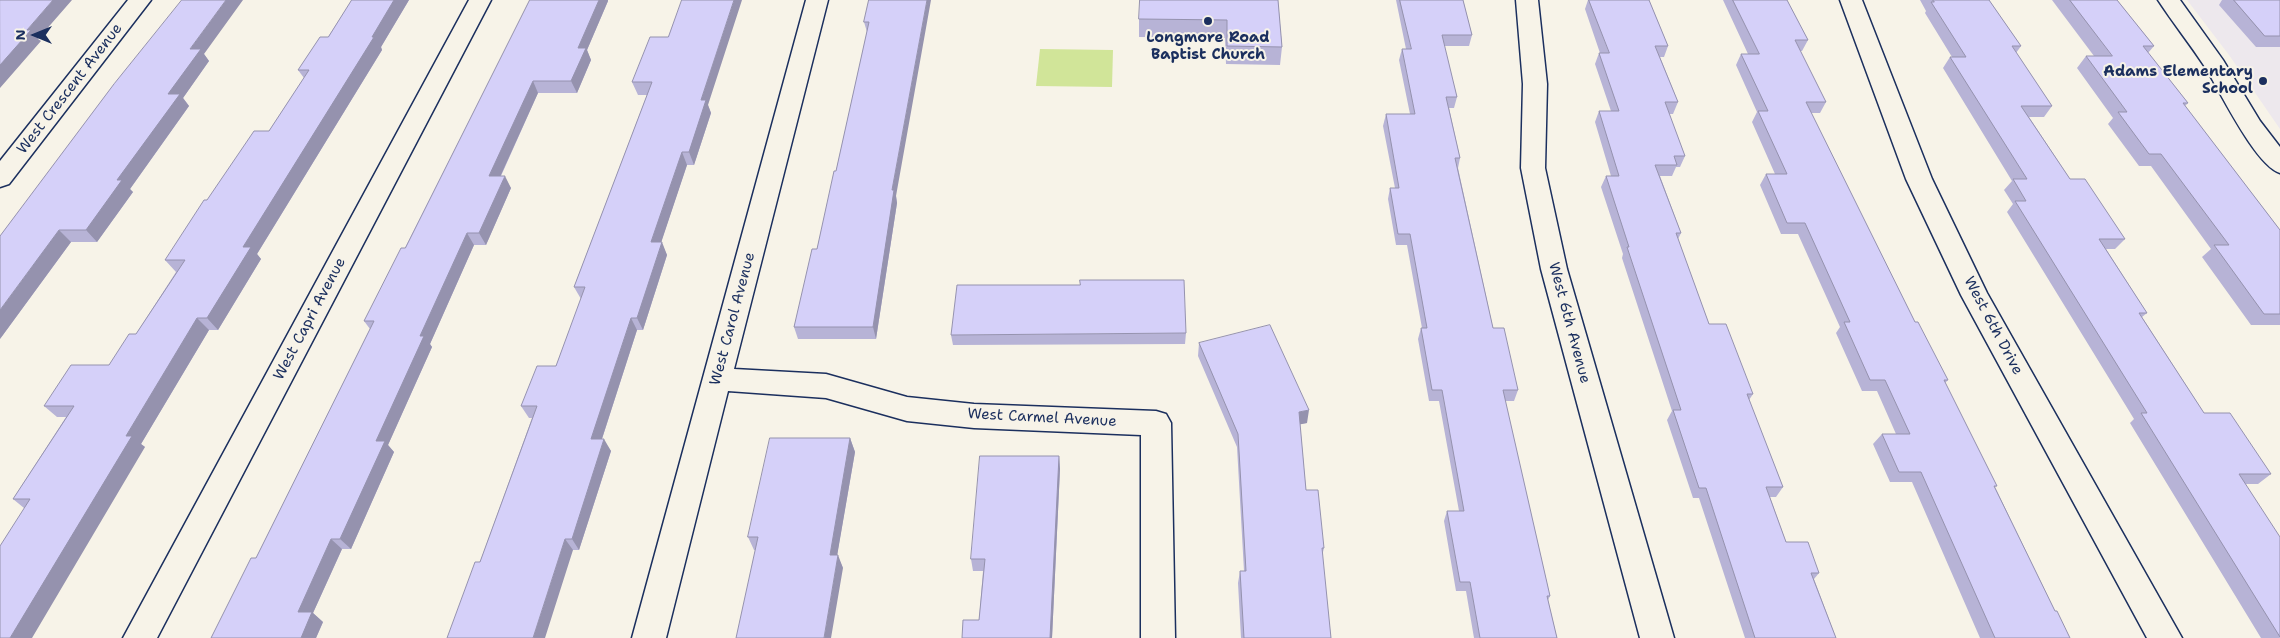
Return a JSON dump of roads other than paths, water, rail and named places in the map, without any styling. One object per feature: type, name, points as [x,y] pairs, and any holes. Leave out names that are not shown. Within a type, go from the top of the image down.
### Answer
[{"type":"street","name":"West Crescent Avenue","points":[[0,178],[140,0]]},
{"type":"street","name":"West Capri Avenue","points":[[140,638],[480,0]]},
{"type":"street","name":"West Carol Avenue","points":[[649,638],[817,0]]},
{"type":"street","name":"West 6th Avenue","points":[[1528,0],[1534,84],[1533,168],[1550,251],[1657,638]]},
{"type":"street","name":"West 6th Drive","points":[[1851,0],[1919,178],[1975,295],[2164,638]]},
{"type":"street","points":[[2169,0],[2215,65],[2251,126],[2280,164]]},
{"type":"street","name":"West Carmel Avenue","points":[[717,379],[826,386],[907,409],[974,416],[1156,424],[1158,638]]},
{"type":"place","name":"Longmore Road Baptist Church","points":[[1208,21]]},
{"type":"place","name":"Adams Elementary School","points":[[2263,81]]}]
